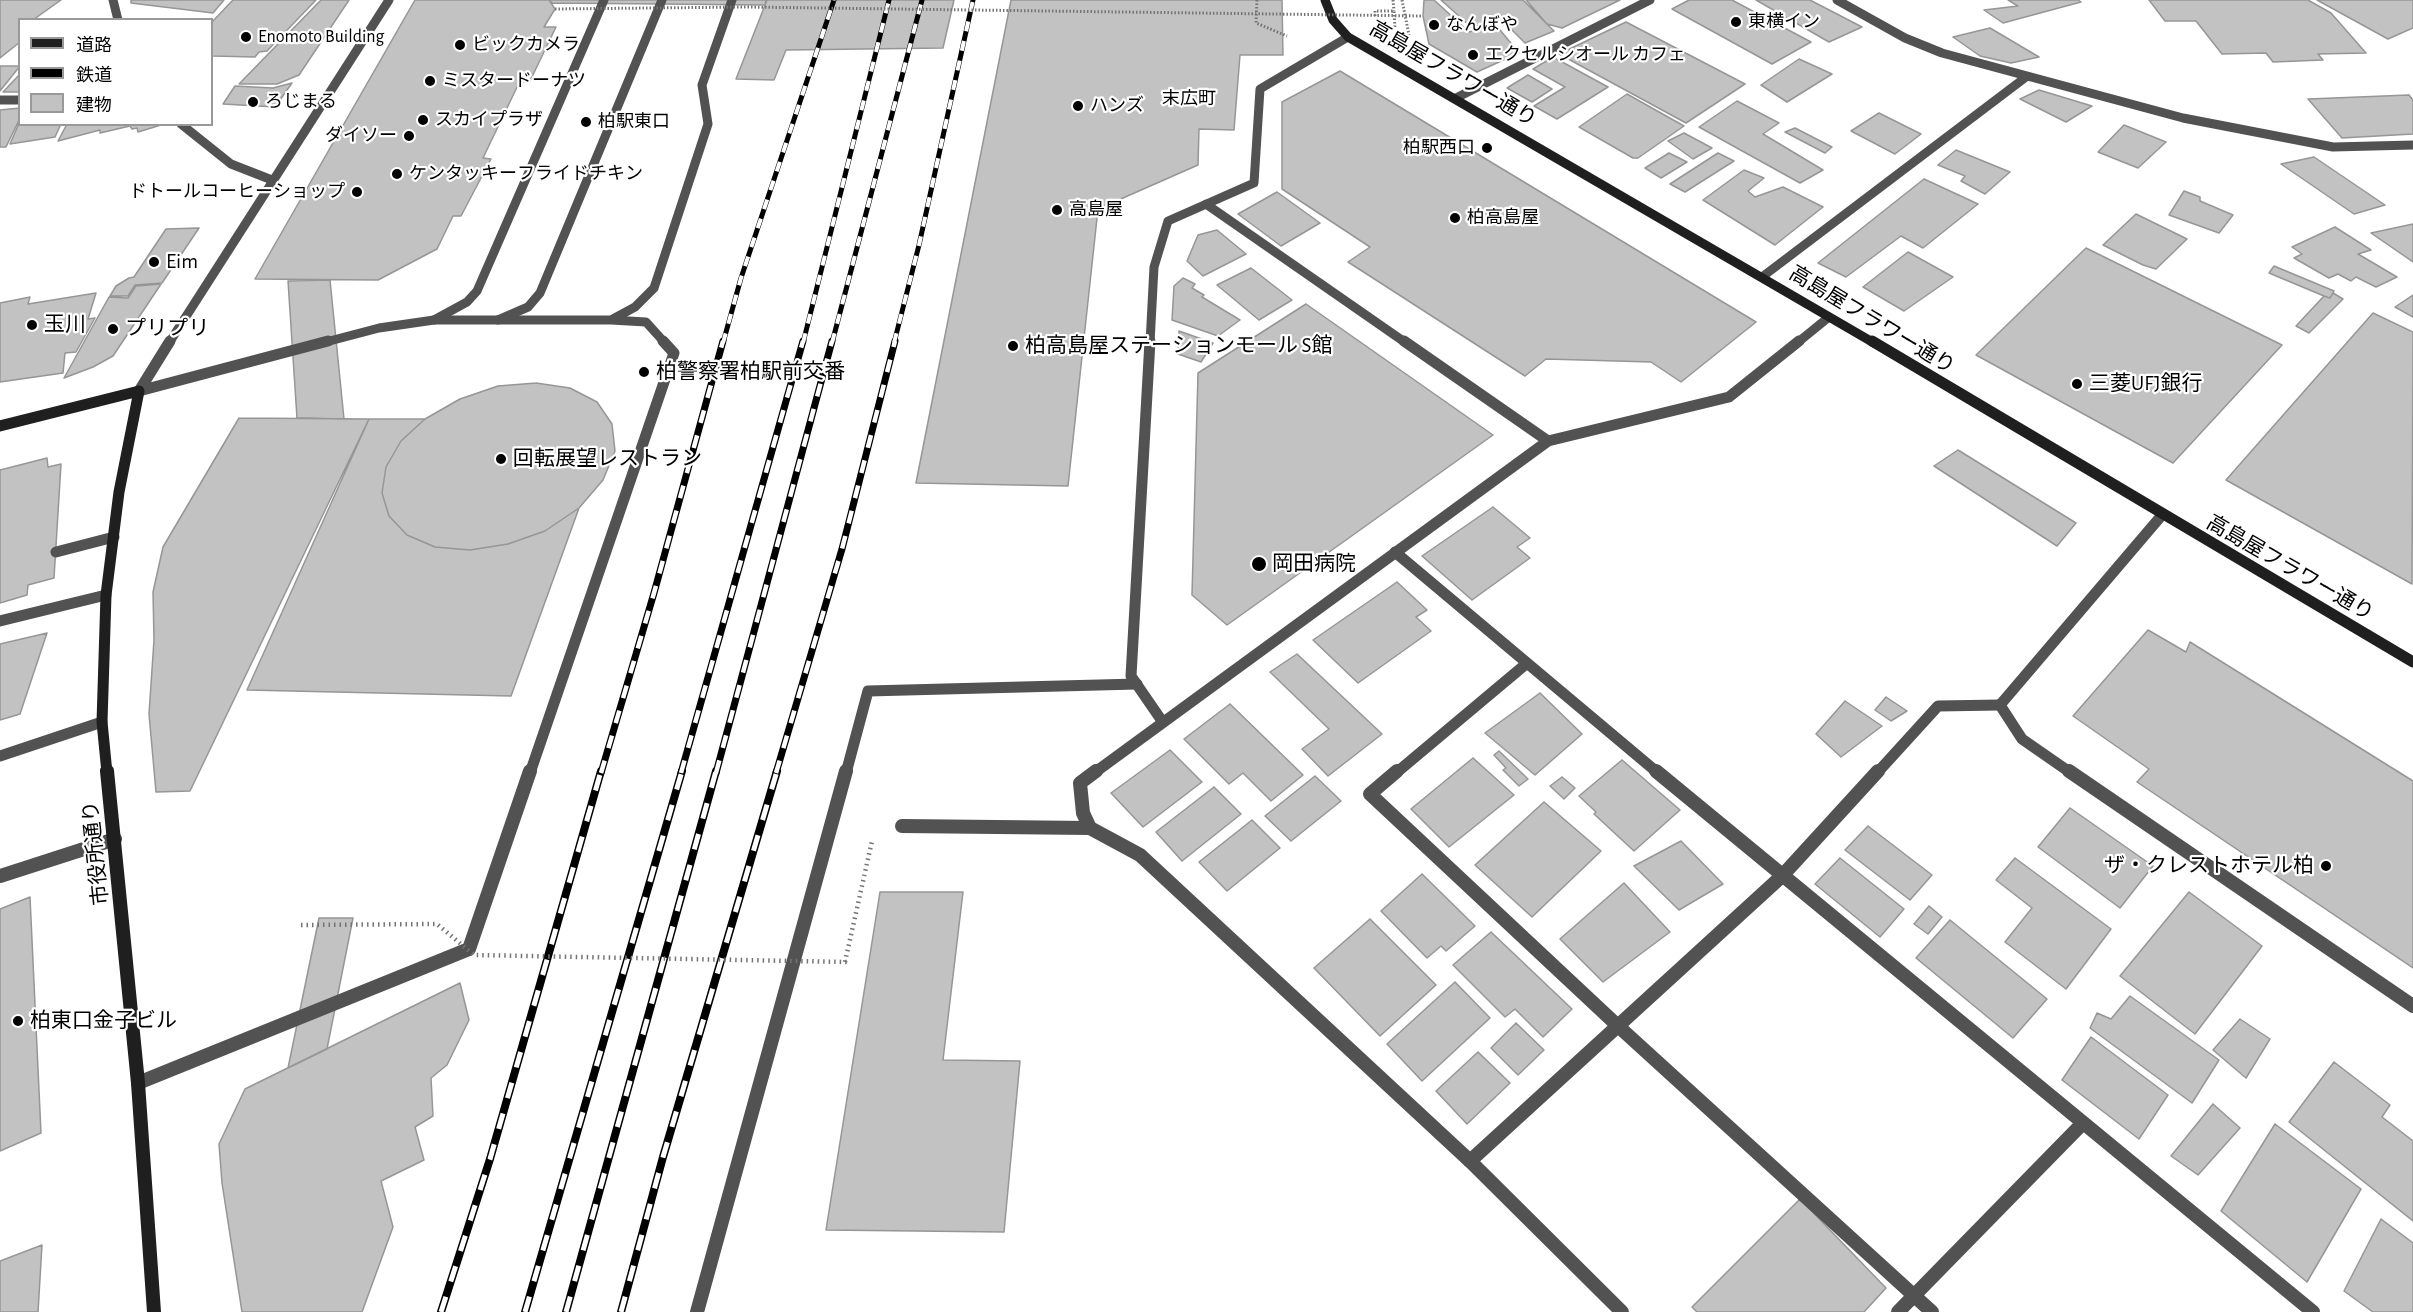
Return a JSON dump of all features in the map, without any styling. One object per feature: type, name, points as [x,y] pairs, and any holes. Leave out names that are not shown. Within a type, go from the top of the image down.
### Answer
[{"type":"street","points":[[113,0],[118,18]]},
{"type":"street","points":[[139,391],[388,0]]},
{"type":"street","points":[[434,320],[467,302],[477,291],[603,0]]},
{"type":"street","points":[[496,320],[514,315],[528,307],[540,293],[662,0]]},
{"type":"street","points":[[611,320],[635,307],[654,288],[708,124],[702,85],[732,0]]},
{"type":"street","name":"高島屋フラワー通り","points":[[1325,0],[1333,20],[1348,37],[1829,316],[2413,662]]},
{"type":"street","points":[[1456,98],[1650,0]]},
{"type":"street","points":[[1838,0],[1905,38],[1942,53],[2183,117],[2333,147],[2413,145]]},
{"type":"street","points":[[1162,721],[1131,676],[1154,267],[1168,221],[1254,183],[1260,89],[1348,37]]},
{"type":"street","points":[[1762,277],[2026,77]]},
{"type":"street","points":[[0,100],[18,100]]},
{"type":"street","points":[[184,126],[231,164],[272,180]]},
{"type":"street","points":[[1206,204],[1548,441]]},
{"type":"street","points":[[1090,828],[1083,813],[1080,783],[1548,441],[1729,397],[1829,316]]},
{"type":"street","points":[[0,426],[378,328],[434,320],[646,322],[674,353],[469,949],[138,1083]]},
{"type":"street","name":"市役所通り","points":[[139,391],[119,492],[106,595],[102,722],[138,1083],[154,1312]]},
{"type":"street","points":[[1470,1161],[1782,876],[1938,706],[2000,705],[2162,515]]},
{"type":"street","points":[[56,552],[114,537]]},
{"type":"street","points":[[1395,552],[1782,876],[2313,1312]]},
{"type":"street","points":[[0,621],[106,595]]},
{"type":"street","points":[[1526,664],[1370,794],[1618,1026],[1932,1312]]},
{"type":"street","points":[[697,1312],[868,691],[1137,684]]},
{"type":"street","points":[[2000,705],[2022,739],[2413,1006]]},
{"type":"street","points":[[0,756],[102,722]]},
{"type":"street","points":[[902,826],[1090,828],[1140,855],[1470,1161],[1622,1312]]},
{"type":"street","points":[[0,876],[115,839]]},
{"type":"street","points":[[1898,1312],[2082,1124]]},
{"type":"path","points":[[1393,0],[1394,11]]},
{"type":"path","points":[[555,9],[746,7],[1423,16]]},
{"type":"path","points":[[301,926],[437,924],[474,955],[846,962],[873,837]]},
{"type":"building","points":[[0,0],[61,0],[36,18],[18,18],[18,44],[0,58]]},
{"type":"building","points":[[131,0],[224,0],[213,13],[131,3]]},
{"type":"building","name":"Enomoto Building","points":[[233,0],[316,0],[267,51],[259,52],[255,57],[213,56],[213,21]]},
{"type":"building","points":[[321,0],[349,0],[299,75],[277,84],[239,84]]},
{"type":"building","name":"スカイプラザ","points":[[415,0],[549,0],[555,9],[544,27],[556,27],[530,81],[519,83],[483,158],[491,159],[461,216],[453,216],[437,249],[378,280],[255,279]]},
{"type":"building","points":[[549,0],[766,0],[765,5],[552,3]]},
{"type":"building","points":[[767,0],[954,0],[943,48],[786,50],[774,80],[736,79]]},
{"type":"building","name":"柏高島屋ステーションモール S館","points":[[1011,0],[1282,0],[1283,55],[1240,55],[1234,130],[1199,129],[1198,165],[1098,209],[1068,486],[916,483]]},
{"type":"building","points":[[1424,0],[1434,0],[1469,32],[1496,25],[1519,53],[1477,72],[1429,44],[1423,16]]},
{"type":"building","points":[[1441,0],[1523,0],[1554,31],[1525,43],[1502,20],[1471,27]]},
{"type":"building","points":[[1526,0],[1620,0],[1562,28],[1547,24]]},
{"type":"building","points":[[1689,0],[1732,0],[1811,42],[1772,64],[1672,9]]},
{"type":"building","points":[[1756,0],[1810,0],[1862,27],[1829,42]]},
{"type":"building","points":[[2008,0],[2078,0],[2081,2],[2003,23],[1984,10],[2018,6]]},
{"type":"building","points":[[2149,0],[2308,0],[2331,13],[2366,53],[2318,54],[2323,60],[2273,62],[2266,53],[2222,54],[2196,21],[2165,21]]},
{"type":"building","points":[[2317,0],[2413,0],[2413,28],[2388,39]]},
{"type":"building","points":[[1626,22],[1745,84],[1686,123],[1559,54]]},
{"type":"building","points":[[1990,28],[2039,57],[2011,63],[1980,56],[1953,37]]},
{"type":"building","points":[[1553,57],[1608,87],[1557,119],[1534,106],[1565,87],[1533,69]]},
{"type":"building","points":[[1799,59],[1832,74],[1787,102],[1761,85]]},
{"type":"building","points":[[0,66],[18,66],[18,68],[0,91]]},
{"type":"building","name":"柏高島屋","points":[[1340,71],[1756,322],[1681,382],[1651,362],[1546,359],[1525,376],[1348,262],[1370,247],[1282,189],[1282,102]]},
{"type":"building","points":[[1528,75],[1552,89],[1532,102],[1507,88]]},
{"type":"building","points":[[18,76],[18,92],[3,92]]},
{"type":"building","points":[[292,83],[275,107],[223,104],[235,86],[273,88]]},
{"type":"building","points":[[2039,90],[2092,106],[2066,122],[2020,99]]},
{"type":"building","points":[[1627,94],[1684,126],[1638,158],[1633,158],[1579,127]]},
{"type":"building","points":[[2409,95],[2413,100],[2413,134],[2342,138],[2308,99]]},
{"type":"building","points":[[1737,101],[1779,123],[1763,134],[1823,170],[1800,183],[1699,127]]},
{"type":"building","points":[[18,108],[18,122],[6,147],[0,147],[0,110]]},
{"type":"building","points":[[1879,113],[1921,134],[1895,154],[1851,131]]},
{"type":"building","points":[[2124,125],[2166,142],[2138,168],[2098,152]]},
{"type":"building","points":[[18,126],[60,126],[55,137],[10,144]]},
{"type":"building","points":[[66,126],[130,126],[100,133],[100,130],[58,141]]},
{"type":"building","points":[[130,126],[158,126],[138,132],[137,128],[132,129]]},
{"type":"building","points":[[1795,128],[1832,147],[1825,153],[1785,132]]},
{"type":"building","points":[[1684,133],[1712,148],[1693,159],[1668,141]]},
{"type":"building","points":[[1956,150],[2010,172],[1985,194],[1961,181],[1965,176],[1938,165]]},
{"type":"building","points":[[1669,153],[1687,162],[1661,178],[1645,168]]},
{"type":"building","points":[[1718,153],[1734,161],[1685,192],[1670,184]]},
{"type":"building","points":[[2314,157],[2385,205],[2354,214],[2281,164]]},
{"type":"building","points":[[1744,170],[1764,178],[1748,191],[1755,197],[1783,187],[1823,207],[1775,245],[1703,200]]},
{"type":"building","points":[[1924,179],[1978,204],[1923,248],[1901,236],[1846,277],[1818,263]]},
{"type":"building","points":[[2184,191],[2200,197],[2200,201],[2233,215],[2219,233],[2169,215]]},
{"type":"building","points":[[1277,192],[1320,223],[1281,246],[1238,214]]},
{"type":"building","points":[[2136,214],[2187,239],[2156,269],[2103,245]]},
{"type":"building","points":[[2413,224],[2413,262],[2371,233]]},
{"type":"building","points":[[2335,227],[2371,250],[2358,254],[2397,277],[2376,287],[2356,277],[2351,281],[2338,274],[2329,278],[2294,258],[2302,254],[2292,247]]},
{"type":"building","points":[[199,228],[162,283],[135,285],[128,296],[110,296],[116,286],[134,277],[166,229]]},
{"type":"building","points":[[1217,230],[1246,254],[1203,276],[1187,261],[1198,235]]},
{"type":"building","points":[[2086,248],[2282,345],[2173,463],[1976,355]]},
{"type":"building","points":[[1908,252],[1953,277],[1904,311],[1863,287]]},
{"type":"building","points":[[2274,266],[2334,291],[2330,298],[2269,273]]},
{"type":"building","points":[[1251,268],[1292,300],[1259,320],[1217,285]]},
{"type":"building","points":[[1183,278],[1195,284],[1192,288],[1204,295],[1202,297],[1240,320],[1218,336],[1172,320],[1174,286]]},
{"type":"building","points":[[330,280],[344,419],[297,418],[288,281]]},
{"type":"building","points":[[161,284],[113,356],[93,367],[64,378],[109,297],[128,298],[136,286]]},
{"type":"building","points":[[96,293],[88,319],[95,318],[76,352],[65,353],[63,373],[0,382],[0,303],[30,297],[28,304]]},
{"type":"building","points":[[2333,293],[2343,299],[2309,333],[2296,326],[2324,296],[2330,298]]},
{"type":"building","points":[[2413,295],[2413,317],[2395,307]]},
{"type":"building","name":"岡田病院","points":[[1306,304],[1493,435],[1227,625],[1192,595],[1198,373]]},
{"type":"building","points":[[2373,313],[2413,332],[2412,584],[2226,480]]},
{"type":"building","points":[[1179,331],[1213,343],[1201,362],[1178,354]]},
{"type":"building","name":"回転展望レストラン","points":[[536,383],[570,388],[597,402],[612,424],[615,451],[603,480],[579,508],[545,531],[508,544],[470,550],[435,547],[407,535],[389,516],[382,493],[386,467],[401,441],[425,419],[460,399],[498,386]]},
{"type":"building","points":[[239,418],[369,419],[190,791],[156,792],[149,714],[154,640],[153,592],[163,547]]},
{"type":"building","points":[[369,419],[425,419],[401,441],[386,467],[382,493],[389,516],[407,535],[435,547],[470,550],[508,544],[545,531],[579,508],[511,696],[247,690]]},
{"type":"building","points":[[1958,450],[2076,523],[2057,546],[1934,466]]},
{"type":"building","points":[[47,458],[48,467],[61,464],[54,578],[28,585],[27,595],[0,603],[0,470]]},
{"type":"building","points":[[1493,507],[1530,538],[1517,547],[1530,558],[1472,600],[1422,556]]},
{"type":"building","points":[[1397,582],[1427,610],[1416,617],[1431,631],[1358,683],[1313,640]]},
{"type":"building","name":"ザ・クレストホテル柏","points":[[2148,630],[2186,652],[2190,642],[2413,781],[2413,968],[2137,782],[2149,769],[2073,716]]},
{"type":"building","points":[[47,633],[20,714],[0,720],[0,644]]},
{"type":"building","points":[[1297,654],[1382,734],[1328,776],[1302,749],[1329,729],[1270,672]]},
{"type":"building","points":[[1540,693],[1582,734],[1535,775],[1485,733]]},
{"type":"building","points":[[1886,697],[1907,711],[1891,721],[1875,710]]},
{"type":"building","points":[[1845,701],[1882,726],[1841,757],[1816,734]]},
{"type":"building","points":[[1230,704],[1303,775],[1271,801],[1243,773],[1229,784],[1184,739]]},
{"type":"building","points":[[1170,750],[1202,782],[1143,827],[1111,793]]},
{"type":"building","points":[[1499,751],[1528,779],[1519,786],[1503,770],[1506,768],[1494,755]]},
{"type":"building","points":[[1473,758],[1514,795],[1449,847],[1411,809]]},
{"type":"building","points":[[1622,760],[1680,810],[1634,851],[1594,814],[1596,812],[1579,796]]},
{"type":"building","points":[[1315,776],[1341,801],[1291,841],[1265,816]]},
{"type":"building","points":[[1562,777],[1575,788],[1564,799],[1550,786]]},
{"type":"building","points":[[1214,787],[1241,814],[1182,861],[1156,832]]},
{"type":"building","points":[[1544,802],[1601,851],[1532,917],[1475,865]]},
{"type":"building","points":[[2070,808],[2153,866],[2120,908],[2038,847]]},
{"type":"building","points":[[1252,820],[1280,848],[1227,891],[1199,862]]},
{"type":"building","points":[[1868,826],[1932,875],[1910,900],[1845,850]]},
{"type":"building","points":[[1681,841],[1723,884],[1679,910],[1634,866]]},
{"type":"building","points":[[1840,858],[1904,909],[1880,937],[1815,884]]},
{"type":"building","points":[[2015,858],[2111,929],[2066,989],[2005,942],[2032,908],[1996,880]]},
{"type":"building","points":[[1422,874],[1475,926],[1446,951],[1441,946],[1427,958],[1381,911]]},
{"type":"building","points":[[1624,883],[1670,932],[1603,982],[1560,939]]},
{"type":"building","points":[[880,892],[963,892],[943,1060],[1020,1061],[1004,1232],[826,1230]]},
{"type":"building","points":[[2189,892],[2262,946],[2195,1034],[2120,976]]},
{"type":"building","name":"柏東口金子ビル","points":[[30,897],[41,1133],[0,1151],[0,909]]},
{"type":"building","points":[[1929,906],[1942,917],[1928,934],[1914,924]]},
{"type":"building","points":[[319,918],[353,918],[327,1049],[288,1068]]},
{"type":"building","points":[[1370,919],[1436,985],[1380,1036],[1314,968]]},
{"type":"building","points":[[1950,920],[2047,999],[2013,1038],[1916,958]]},
{"type":"building","points":[[1491,932],[1572,1009],[1543,1037],[1515,1009],[1505,1017],[1453,965]]},
{"type":"building","points":[[1455,982],[1490,1018],[1422,1081],[1387,1044]]},
{"type":"building","points":[[460,983],[469,1020],[447,1065],[431,1078],[433,1116],[415,1127],[424,1160],[381,1181],[393,1227],[362,1312],[242,1312],[222,1183],[219,1144],[245,1089]]},
{"type":"building","points":[[2130,996],[2219,1060],[2192,1103],[2090,1028],[2097,1013],[2111,1019]]},
{"type":"building","points":[[2240,1019],[2270,1039],[2246,1078],[2213,1050]]},
{"type":"building","points":[[1516,1023],[1544,1050],[1518,1075],[1491,1048]]},
{"type":"building","points":[[2091,1037],[2168,1095],[2139,1139],[2062,1080]]},
{"type":"building","points":[[1478,1052],[1510,1083],[1467,1124],[1436,1091]]},
{"type":"building","points":[[2334,1062],[2390,1105],[2382,1117],[2413,1141],[2413,1221],[2289,1122]]},
{"type":"building","points":[[2213,1104],[2240,1128],[2198,1175],[2171,1156]]},
{"type":"building","points":[[2275,1124],[2361,1189],[2307,1282],[2221,1211]]},
{"type":"building","points":[[1800,1199],[1886,1288],[1864,1312],[1697,1312],[1692,1307]]},
{"type":"building","points":[[2381,1219],[2413,1243],[2413,1312],[2373,1312],[2344,1291]]},
{"type":"building","points":[[42,1245],[38,1312],[0,1312],[0,1261]]},
{"type":"railway","points":[[723,343],[741,278],[834,0]]},
{"type":"railway","points":[[803,343],[889,0]]},
{"type":"railway","points":[[832,343],[922,0]]},
{"type":"railway","points":[[894,343],[919,245],[973,0]]},
{"type":"railway","points":[[601,773],[654,593],[723,341]]},
{"type":"railway","points":[[681,773],[803,341]]},
{"type":"railway","points":[[716,773],[832,341]]},
{"type":"railway","points":[[776,773],[842,549],[895,341]]},
{"type":"railway","points":[[441,1312],[490,1159],[601,771]]},
{"type":"railway","points":[[525,1312],[682,771]]},
{"type":"railway","points":[[566,1312],[716,771]]},
{"type":"railway","points":[[621,1312],[663,1157],[777,771]]},
{"type":"place","name":"東横イン","points":[[1736,22]]},
{"type":"place","name":"なんぼや","points":[[1434,25]]},
{"type":"place","name":"Enomoto Building","points":[[246,37]]},
{"type":"place","name":"ビックカメラ","points":[[460,45]]},
{"type":"place","name":"エクセルシオール カフェ","points":[[1473,55]]},
{"type":"place","name":"ミスタードーナツ","points":[[430,81]]},
{"type":"place","name":"ろじまる","points":[[253,102]]},
{"type":"place","name":"ハンズ","points":[[1078,106]]},
{"type":"place","name":"スカイプラザ","points":[[423,120]]},
{"type":"place","name":"柏駅東口","points":[[586,122]]},
{"type":"place","name":"ダイソー","points":[[409,136]]},
{"type":"place","name":"柏駅西口","points":[[1487,148]]},
{"type":"place","name":"ケンタッキーフライドチキン","points":[[397,174]]},
{"type":"place","name":"ドトールコーヒーショップ","points":[[357,192]]},
{"type":"place","name":"高島屋","points":[[1057,210]]},
{"type":"place","name":"柏高島屋","points":[[1455,218]]},
{"type":"place","name":"Eim","points":[[154,262]]},
{"type":"place","name":"玉川","points":[[32,325]]},
{"type":"place","name":"プリプリ","points":[[113,329]]},
{"type":"place","name":"柏高島屋ステーションモール S館","points":[[1013,346]]},
{"type":"place","name":"柏警察署柏駅前交番","points":[[644,372]]},
{"type":"place","name":"三菱UFJ銀行","points":[[2077,384]]},
{"type":"place","name":"回転展望レストラン","points":[[501,459]]},
{"type":"place","name":"岡田病院","points":[[1259,564]]},
{"type":"place","name":"ザ・クレストホテル柏","points":[[2326,866]]},
{"type":"place","name":"柏東口金子ビル","points":[[18,1021]]},
{"type":"district","name":"末広町","points":[[1189,99]]}]
